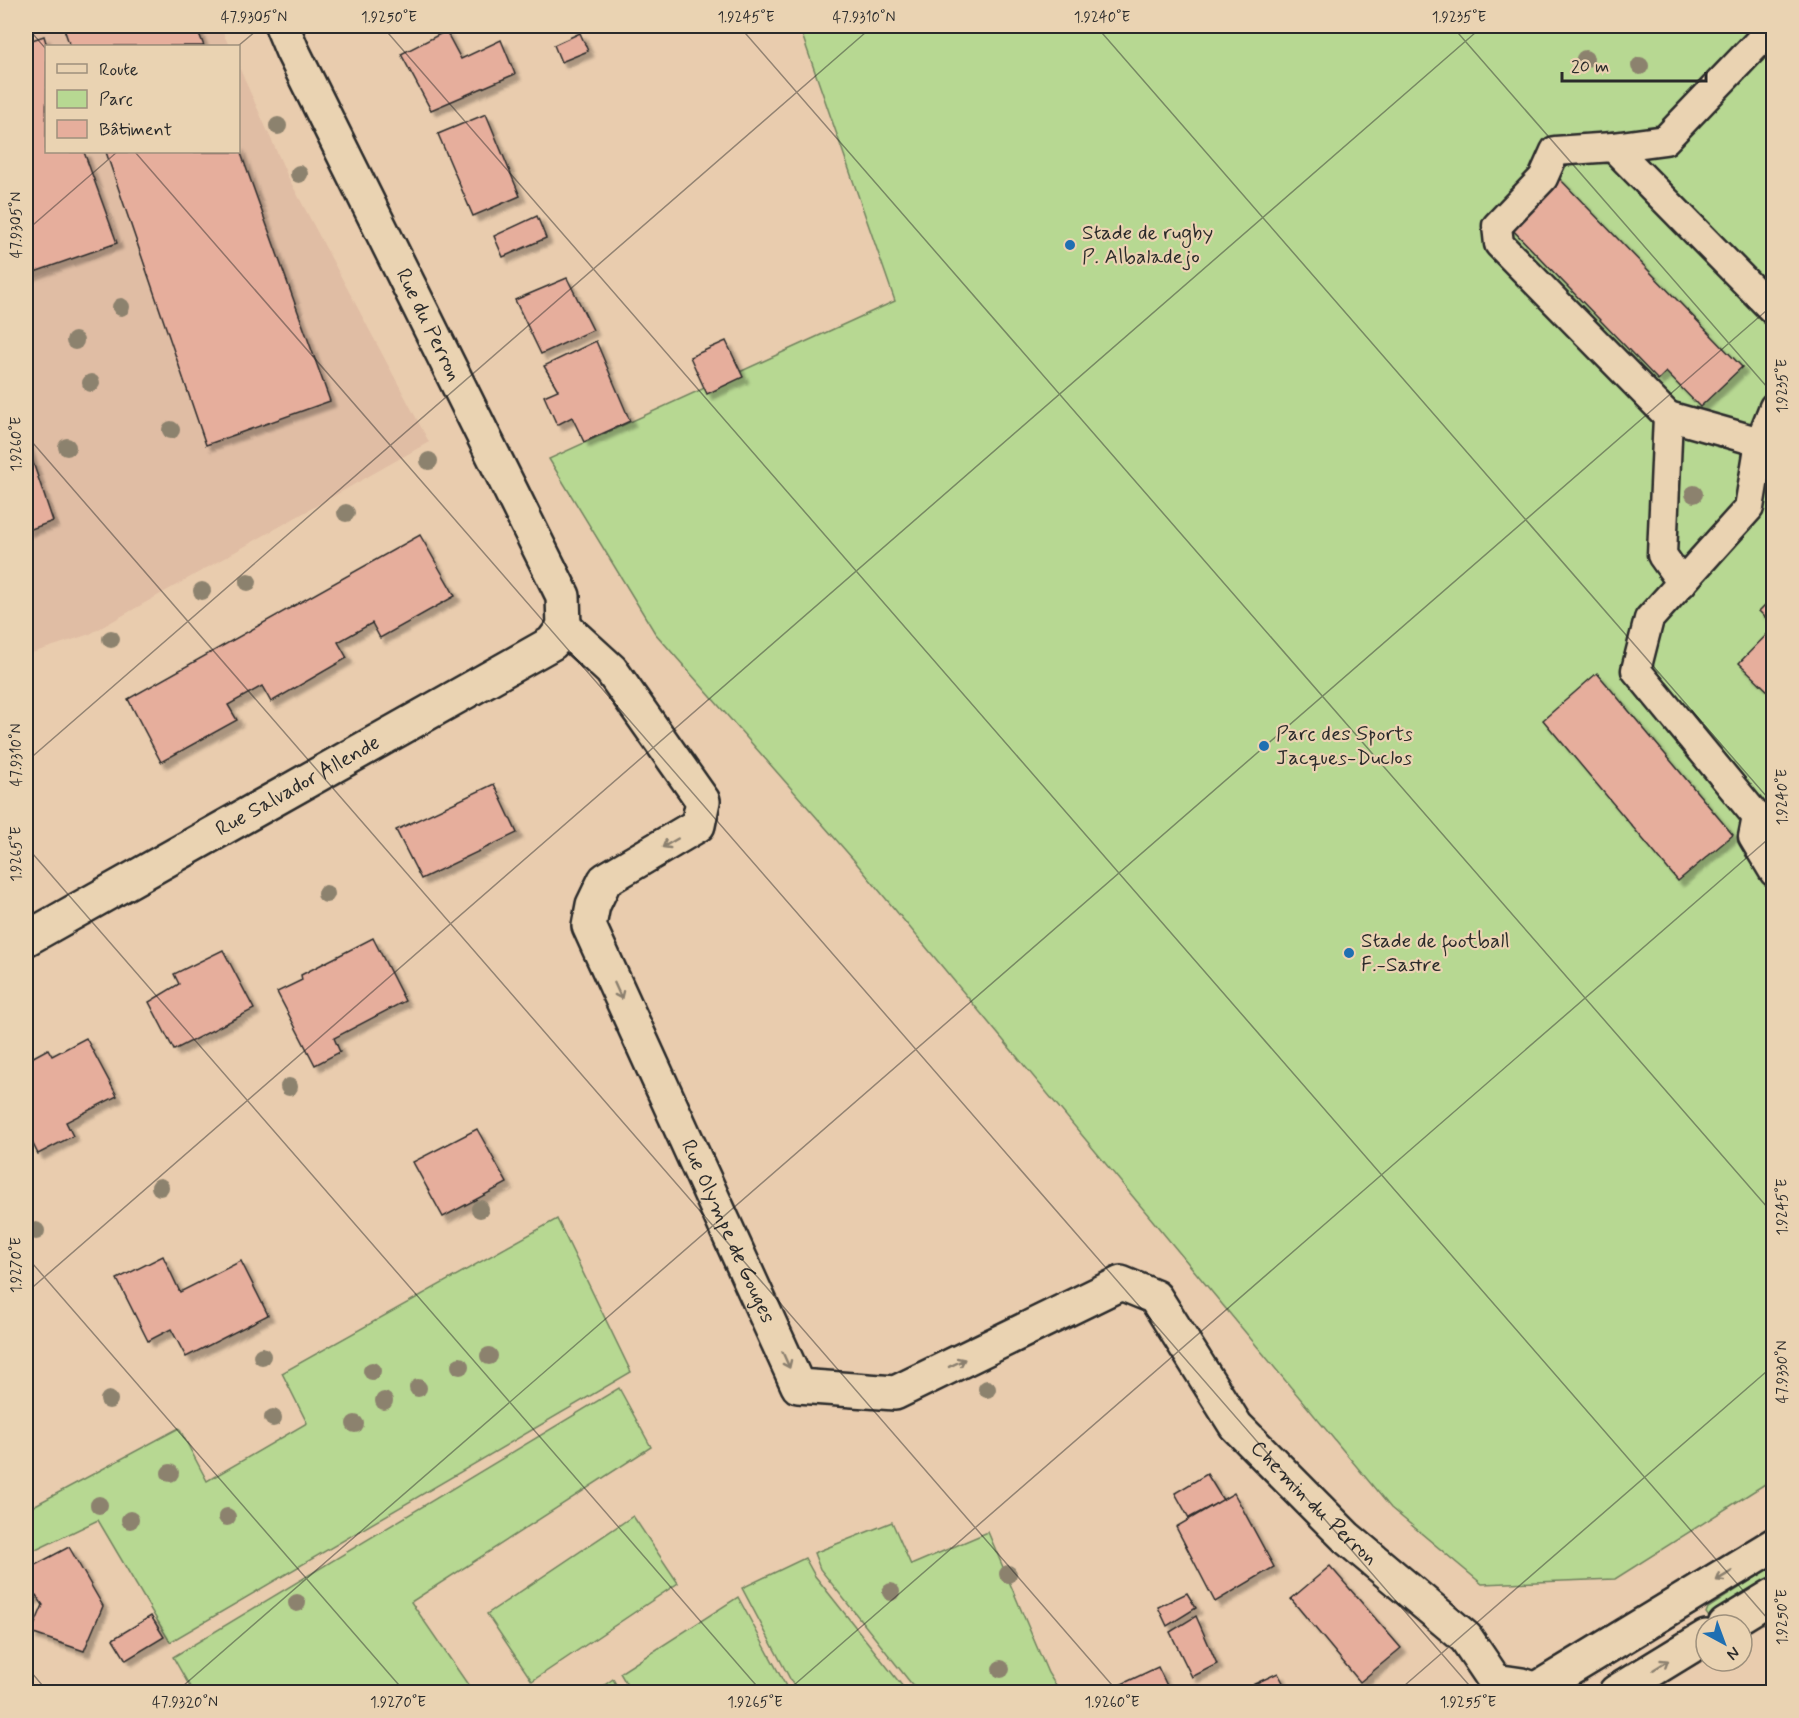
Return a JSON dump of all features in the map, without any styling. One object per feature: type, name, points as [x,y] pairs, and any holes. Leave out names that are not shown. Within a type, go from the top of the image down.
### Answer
[{"type":"street","name":"Rue du Perron","points":[[282,26],[563,596],[564,627]]},
{"type":"street","name":"Rue Olympe de Gouges","points":[[564,627],[611,670],[703,801],[698,825],[605,880],[592,905],[589,926],[798,1386],[895,1393],[1121,1283]]},
{"type":"street","name":"Rue Salvador Allende","points":[[26,939],[552,643],[564,627]]},
{"type":"street","name":"Chemin du Perron","points":[[1121,1283],[1155,1297],[1236,1426],[1347,1538],[1466,1638],[1493,1687],[1522,1685],[1536,1692]]},
{"type":"street","points":[[1536,1692],[1773,1545]]},
{"type":"street","points":[[1744,1613],[1773,1595]]},
{"type":"street","points":[[1616,1692],[1694,1644]]},
{"type":"lane","points":[[1760,442],[1668,416],[1498,243],[1497,226],[1543,178],[1555,151],[1665,140],[1773,26]]},
{"type":"lane","points":[[1613,147],[1773,311]]},
{"type":"lane","points":[[1773,407],[1760,442],[1749,508],[1649,619],[1636,670],[1757,817],[1753,837],[1773,872]]},
{"type":"lane","points":[[1668,416],[1662,555],[1682,583]]},
{"type":"shaded area","points":[[26,26],[220,26],[229,45],[45,45],[45,153],[240,153],[240,69],[288,177],[429,442],[90,634],[26,655]]},
{"type":"green space","name":"Parc des Sports Jacques-Duclos","points":[[799,26],[1773,26],[1773,1479],[1615,1579],[1482,1584],[1391,1508],[853,859],[655,633],[549,459],[895,301]]},
{"type":"green space","points":[[557,1219],[631,1372],[170,1642],[98,1520],[38,1549],[28,1549],[26,1510],[179,1428],[207,1481],[307,1423],[282,1373]]},
{"type":"green space","points":[[619,1388],[651,1447],[411,1602],[473,1692],[193,1692],[173,1657]]},
{"type":"green space","points":[[633,1516],[678,1583],[532,1681],[487,1614]]},
{"type":"green space","points":[[892,1522],[911,1565],[988,1532],[1048,1673],[1060,1692],[918,1692],[820,1569],[814,1553]]},
{"type":"green space","points":[[805,1558],[815,1576],[907,1692],[797,1692],[742,1588]]},
{"type":"green space","points":[[1773,1566],[1773,1579],[1719,1613],[1706,1613],[1708,1608]]},
{"type":"green space","points":[[738,1597],[789,1692],[631,1692],[620,1673]]},
{"type":"green space","points":[[613,1679],[620,1692],[595,1692]]},
{"type":"building","points":[[63,26],[196,26],[204,45],[70,45]]},
{"type":"building","points":[[446,31],[461,59],[501,40],[515,74],[431,110],[401,54]]},
{"type":"building","points":[[580,33],[588,51],[561,62],[554,45]]},
{"type":"building","points":[[44,36],[47,45],[45,153],[84,153],[117,243],[26,275],[26,42]]},
{"type":"building","points":[[486,114],[520,196],[473,216],[438,134]]},
{"type":"building","points":[[240,151],[330,401],[206,445],[106,153],[240,153]]},
{"type":"building","points":[[1558,177],[1742,367],[1700,407],[1666,372],[1658,380],[1509,226]]},
{"type":"building","points":[[537,216],[546,238],[503,257],[494,236]]},
{"type":"building","points":[[567,278],[593,330],[541,354],[515,300]]},
{"type":"building","points":[[596,341],[630,421],[584,442],[572,417],[557,425],[544,396],[558,390],[544,366]]},
{"type":"building","points":[[726,341],[743,377],[707,394],[690,357]]},
{"type":"building","points":[[26,442],[53,521],[26,531]]},
{"type":"building","points":[[420,535],[455,596],[380,638],[372,623],[338,642],[347,658],[271,702],[262,686],[228,705],[237,720],[161,762],[128,699]]},
{"type":"building","points":[[1774,596],[1774,626],[1759,611]]},
{"type":"building","points":[[1774,627],[1774,697],[1739,663]]},
{"type":"building","points":[[1597,673],[1733,835],[1678,881],[1543,720]]},
{"type":"building","points":[[494,784],[517,833],[421,879],[396,830]]},
{"type":"building","points":[[373,938],[405,1001],[334,1038],[340,1052],[315,1065],[277,992],[302,980],[301,975]]},
{"type":"building","points":[[223,950],[254,1009],[174,1050],[149,1002],[179,984],[174,974]]},
{"type":"building","points":[[86,1038],[117,1096],[66,1122],[73,1136],[38,1154],[26,1130],[26,1061],[48,1049],[52,1056]]},
{"type":"building","points":[[477,1129],[507,1183],[443,1217],[413,1162]]},
{"type":"building","points":[[163,1256],[180,1292],[241,1261],[268,1315],[186,1357],[171,1329],[148,1341],[117,1279]]},
{"type":"building","points":[[1207,1474],[1223,1500],[1189,1518],[1175,1493]]},
{"type":"building","points":[[1234,1493],[1274,1567],[1215,1602],[1176,1527]]},
{"type":"building","points":[[69,1547],[103,1606],[84,1651],[31,1633],[43,1605],[36,1595],[26,1602],[26,1563],[29,1561],[33,1566]]},
{"type":"building","points":[[1330,1566],[1401,1648],[1360,1682],[1291,1599]]},
{"type":"building","points":[[1187,1593],[1196,1608],[1167,1626],[1158,1607]]},
{"type":"building","points":[[151,1616],[164,1637],[126,1660],[113,1639]]},
{"type":"building","points":[[1196,1616],[1217,1664],[1192,1677],[1170,1632]]},
{"type":"building","points":[[1158,1667],[1170,1692],[1105,1692]]},
{"type":"building","points":[[1278,1673],[1288,1692],[1237,1692]]},
{"type":"place","name":"Stade de rugby P. Albaladejo","points":[[1070,245]]},
{"type":"place","name":"Parc des Sports Jacques-Duclos","points":[[1264,746]]},
{"type":"place","name":"Stade de football F.-Sastre","points":[[1349,953]]}]
